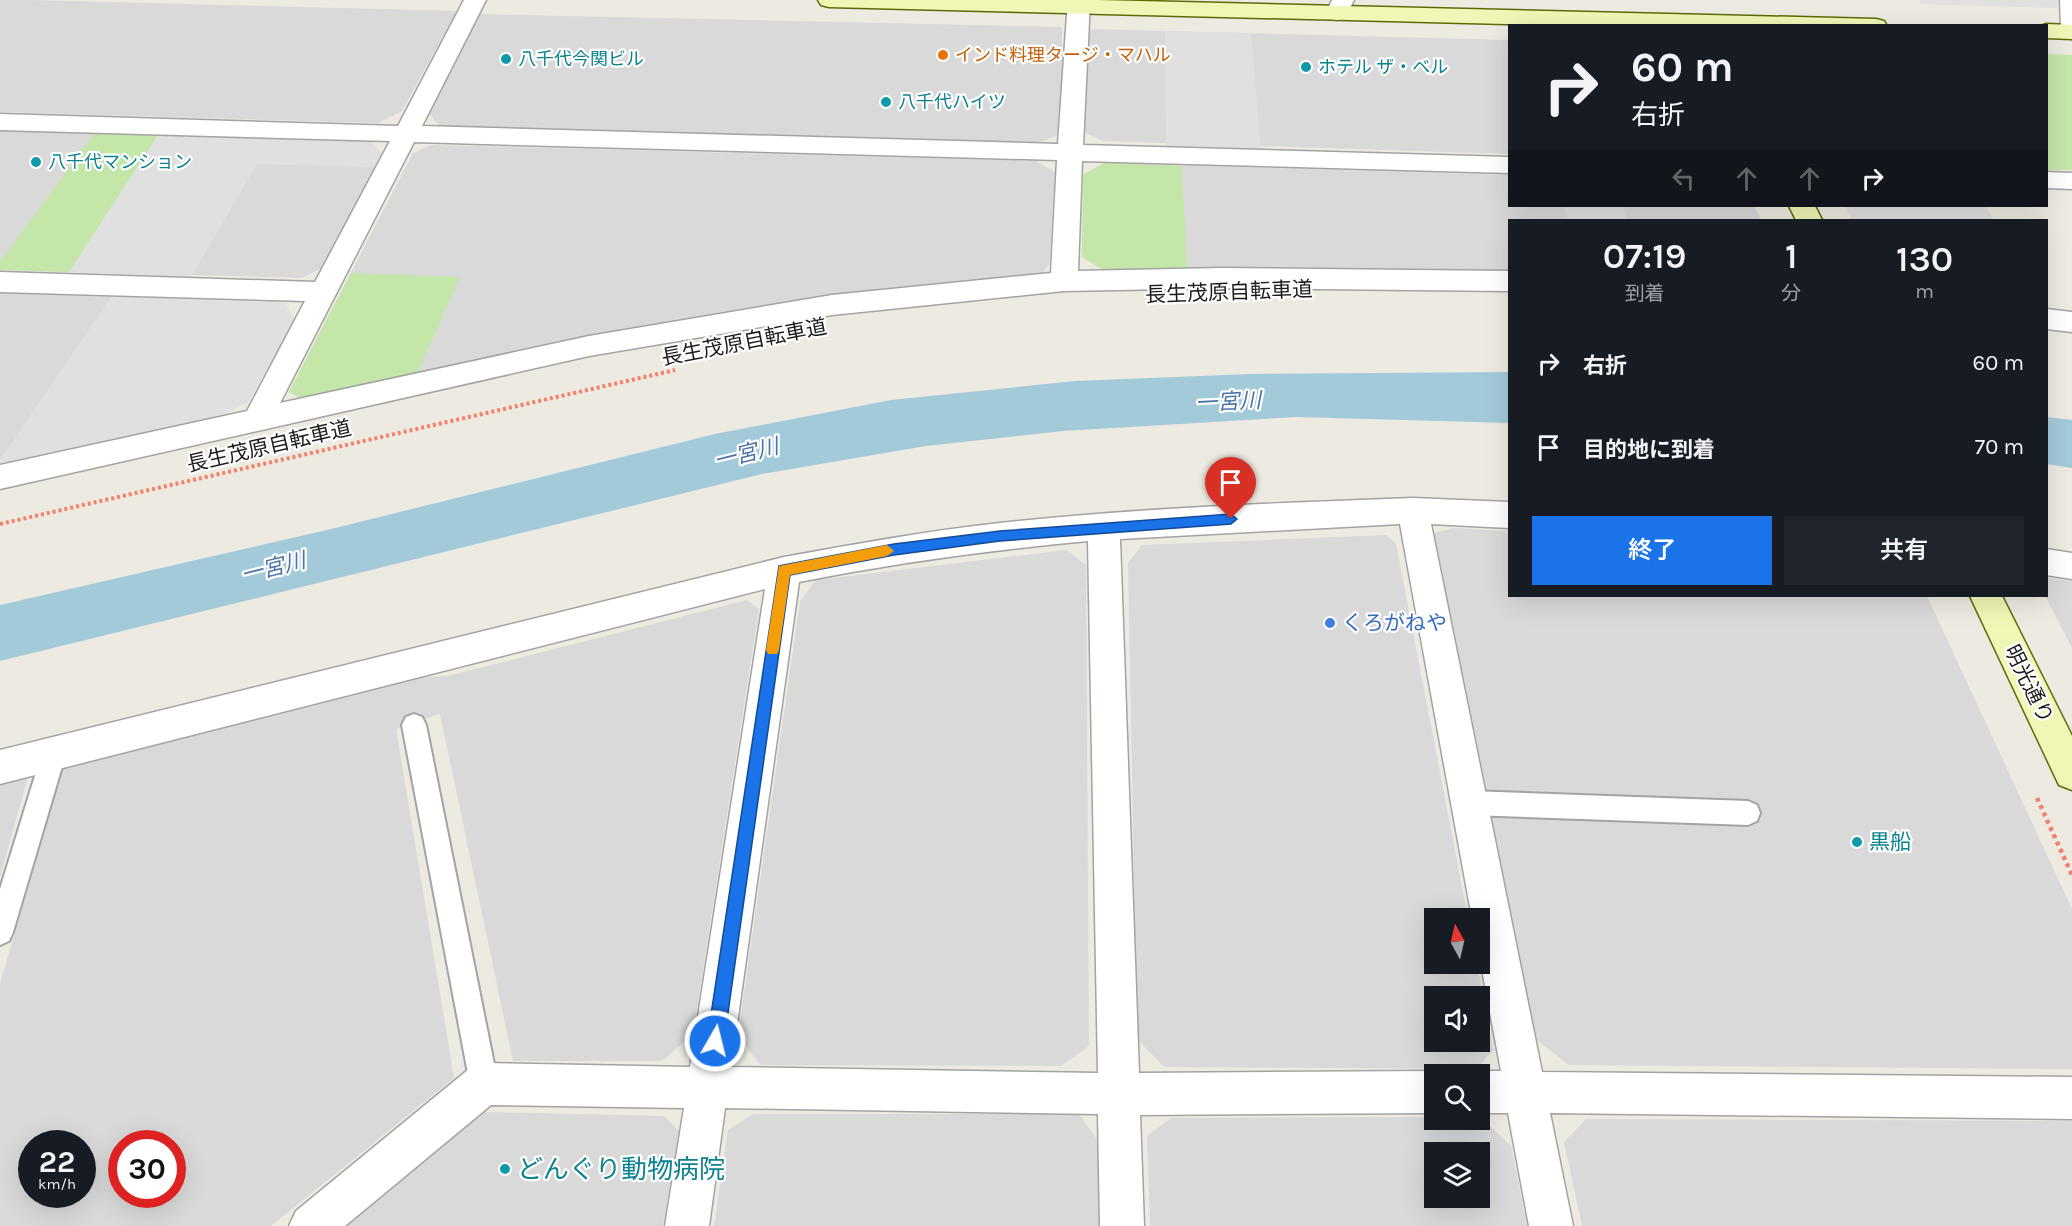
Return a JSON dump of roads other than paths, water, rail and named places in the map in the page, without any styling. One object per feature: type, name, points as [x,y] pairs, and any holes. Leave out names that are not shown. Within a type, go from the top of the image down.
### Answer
[{"type":"street","points":[[257,420],[475,0]]},
{"type":"street","points":[[829,0],[1340,6],[1748,24]]},
{"type":"street","points":[[1771,24],[1778,0]]},
{"type":"street","points":[[2048,31],[2072,32],[2071,0]]},
{"type":"street","points":[[1064,280],[1076,23],[1079,3]]},
{"type":"street","points":[[0,122],[1508,165]]},
{"type":"street","points":[[2048,180],[2072,181]]},
{"type":"street","points":[[0,477],[589,346],[832,305],[1064,280],[1269,278],[1508,281]]},
{"type":"street","points":[[0,282],[324,292]]},
{"type":"street","points":[[2048,319],[2072,322]]},
{"type":"street","points":[[0,767],[784,570],[894,550],[1000,536],[1104,527],[1302,515],[1413,511],[1508,515]]},
{"type":"street","points":[[1413,511],[1551,1226]]},
{"type":"street","points":[[1104,527],[1122,1226]]},
{"type":"street","points":[[2048,562],[2072,566]]},
{"type":"street","points":[[687,1226],[784,570]]},
{"type":"street","name":"明光通り","points":[[1986,597],[2072,773]]},
{"type":"street","points":[[311,1226],[484,1084],[1119,1094],[1424,1092]]},
{"type":"street","points":[[1490,1092],[2072,1098]]},
{"type":"lane","points":[[414,725],[484,1084]]},
{"type":"lane","points":[[0,932],[54,753]]},
{"type":"lane","points":[[1470,803],[1748,813]]},
{"type":"water","name":"一宮川","points":[[1508,372],[1508,423],[1297,417],[1063,431],[926,446],[762,474],[0,661],[0,605],[331,529],[715,434],[891,400],[1075,381],[1250,374]]},
{"type":"water","points":[[2048,417],[2072,420],[2072,468],[2048,464]]},
{"type":"place","name":"インド料理タージ・マハル","points":[[943,55]]},
{"type":"place","name":"八千代今関ビル","points":[[506,59]]},
{"type":"place","name":"ホテル ザ・ベル","points":[[1306,67]]},
{"type":"place","name":"八千代ハイツ","points":[[886,102]]},
{"type":"place","name":"八千代マンション","points":[[36,162]]},
{"type":"place","name":"くろがねや","points":[[1330,623]]},
{"type":"place","name":"黒船","points":[[1857,842]]},
{"type":"place","name":"どんぐり動物病院","points":[[505,1169]]}]
